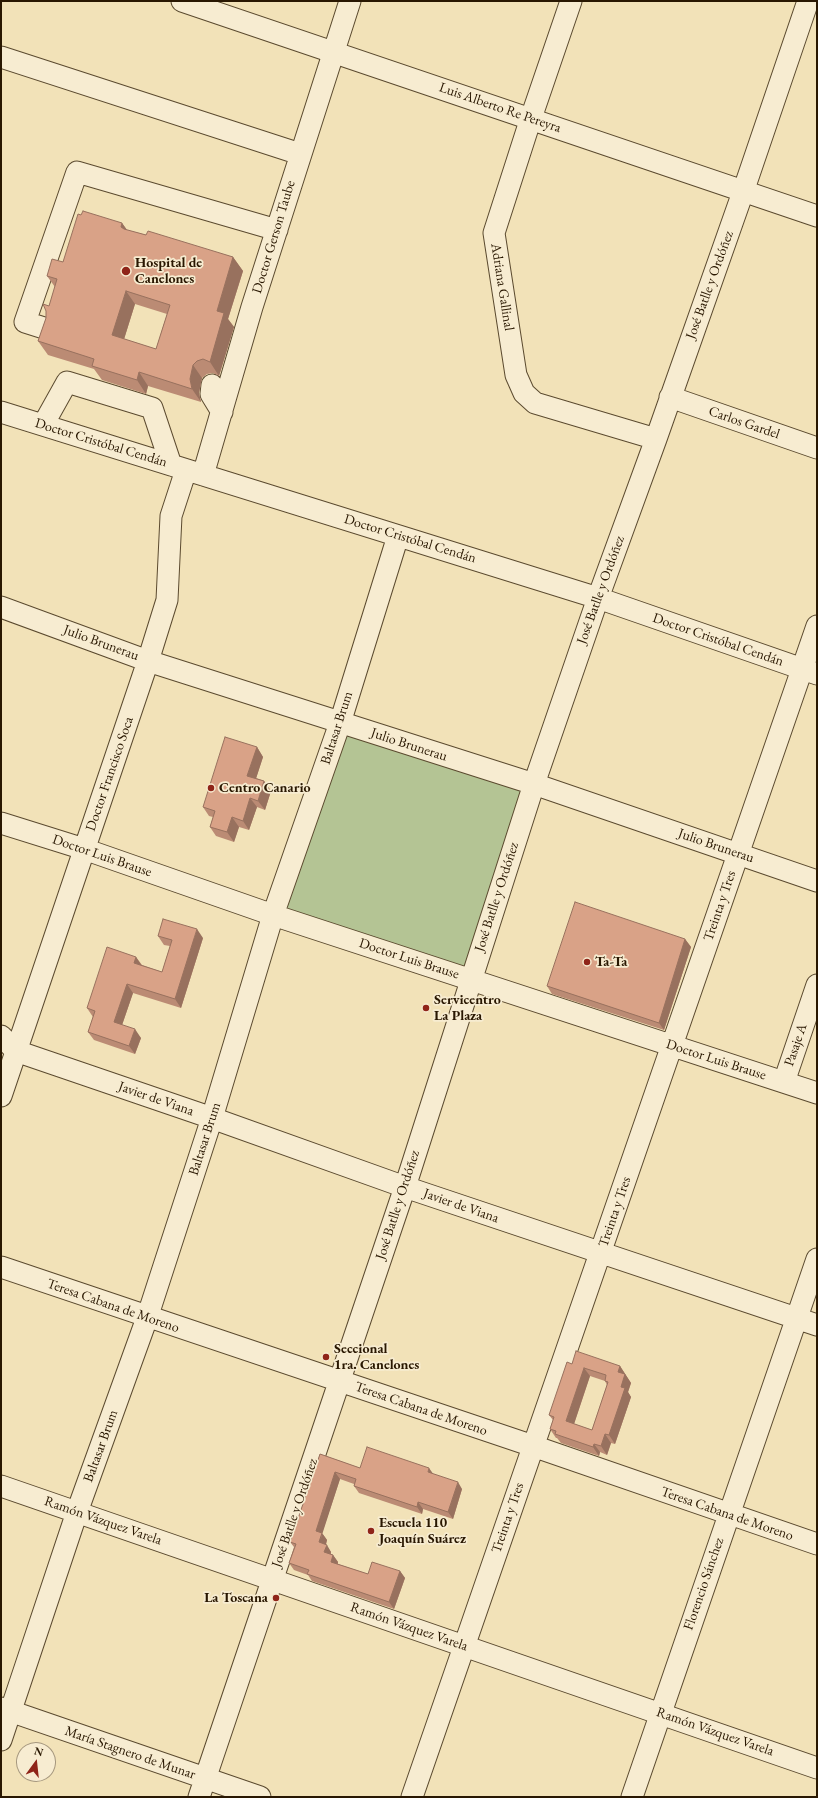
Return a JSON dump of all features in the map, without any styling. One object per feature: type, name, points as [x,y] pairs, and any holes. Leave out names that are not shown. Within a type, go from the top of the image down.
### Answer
[{"type":"street","name":"Luis Alberto Re Pereyra","points":[[182,1],[817,216]]},
{"type":"street","name":"Doctor Gerson Taube","points":[[187,470],[222,412],[252,307],[332,52],[350,1]]},
{"type":"street","name":"Adriana Gallinal","points":[[571,1],[530,118],[494,233],[516,375],[524,393],[535,403],[656,439]]},
{"type":"street","name":"José Batlle y Ordóñez","points":[[202,1788],[405,1187],[470,980],[534,784],[598,598],[743,192],[808,1]]},
{"type":"street","points":[[1,57],[300,154]]},
{"type":"street","points":[[44,328],[25,322],[77,172],[276,230]]},
{"type":"street","points":[[230,326],[234,320],[252,307]]},
{"type":"street","points":[[43,425],[67,382],[152,408],[187,470]]},
{"type":"street","points":[[212,385],[211,394],[222,412]]},
{"type":"street","name":"Carlos Gardel","points":[[670,397],[817,448]]},
{"type":"street","name":"Doctor Cristóbal Cendán","points":[[1,412],[598,598],[810,671]]},
{"type":"street","name":"Doctor Francisco Soca","points":[[1,1096],[148,661],[167,600],[171,516],[187,470]]},
{"type":"street","name":"Baltasar Brum","points":[[1,1740],[5,1710],[147,1318],[212,1118],[273,915],[340,723],[398,536]]},
{"type":"street","name":"Julio Brunerau","points":[[1,607],[148,661],[534,784],[817,881]]},
{"type":"street","name":"Treinta y Tres","points":[[412,1797],[738,854],[810,671],[817,626]]},
{"type":"street","name":"Doctor Luis Brause","points":[[1,823],[84,849],[273,915],[817,1093]]},
{"type":"street","name":"Pasaje A","points":[[784,1082],[817,985]]},
{"type":"street","points":[[1,1036],[16,1052]]},
{"type":"street","name":"Javier de Viana","points":[[16,1052],[212,1118],[405,1187],[817,1325]]},
{"type":"street","name":"Florencio Sánchez","points":[[632,1797],[728,1514],[817,1259]]},
{"type":"street","name":"Teresa Cabana de Moreno","points":[[1,1267],[147,1318],[533,1446],[817,1544]]},
{"type":"street","name":"Ramón Vázquez Varela","points":[[1,1486],[272,1581],[660,1712],[817,1768]]},
{"type":"street","name":"María Stagnero de Munar","points":[[5,1710],[202,1788],[260,1797]]},
{"type":"green space","points":[[342,727],[525,788],[465,972],[282,913]]},
{"type":"building","points":[[83,211],[122,223],[121,227],[124,229],[146,235],[148,231],[233,257],[217,311],[224,313],[210,362],[203,359],[197,361],[193,365],[190,379],[192,389],[139,372],[137,380],[92,366],[94,359],[38,341],[46,318],[46,311],[43,304],[49,306],[57,279],[47,276],[52,259],[63,262],[78,214],[81,215]],"holes":[[[126,291],[170,305],[156,349],[112,335]]]},
{"type":"building","points":[[225,737],[257,747],[247,776],[264,781],[258,801],[250,798],[243,821],[232,817],[227,832],[210,827],[215,811],[203,807]]},
{"type":"building","points":[[575,902],[685,939],[659,1023],[547,986]]},
{"type":"building","points":[[163,919],[197,929],[175,999],[127,984],[114,1022],[135,1029],[129,1046],[88,1032],[95,1011],[87,1008],[107,947],[136,957],[134,963],[162,972],[172,940],[158,936]]},
{"type":"building","points":[[576,1351],[620,1366],[618,1372],[625,1374],[621,1387],[625,1388],[609,1435],[605,1434],[601,1446],[594,1444],[593,1447],[555,1434],[556,1431],[550,1429],[554,1417],[549,1415],[567,1362],[572,1364]],"holes":[[[584,1368],[606,1375],[605,1381],[608,1382],[592,1430],[566,1421]]]},
{"type":"building","points":[[367,1447],[429,1468],[428,1472],[458,1482],[448,1512],[418,1502],[417,1507],[354,1486],[356,1479],[335,1472],[316,1531],[322,1533],[319,1542],[327,1545],[324,1552],[333,1555],[331,1562],[368,1574],[372,1562],[400,1571],[389,1602],[307,1574],[309,1570],[289,1563],[296,1544],[290,1542],[320,1454],[360,1468]]},
{"type":"place","name":"Hospital de Canelones","points":[[126,271]]},
{"type":"place","name":"Centro Canario","points":[[211,788]]},
{"type":"place","name":"Ta-Ta","points":[[587,962]]},
{"type":"place","name":"Servicentro La Plaza","points":[[426,1008]]},
{"type":"place","name":"Seccional 1ra. Canelones","points":[[326,1357]]},
{"type":"place","name":"Escuela 110 Joaquín Suárez","points":[[371,1531]]},
{"type":"place","name":"La Toscana","points":[[276,1598]]}]
